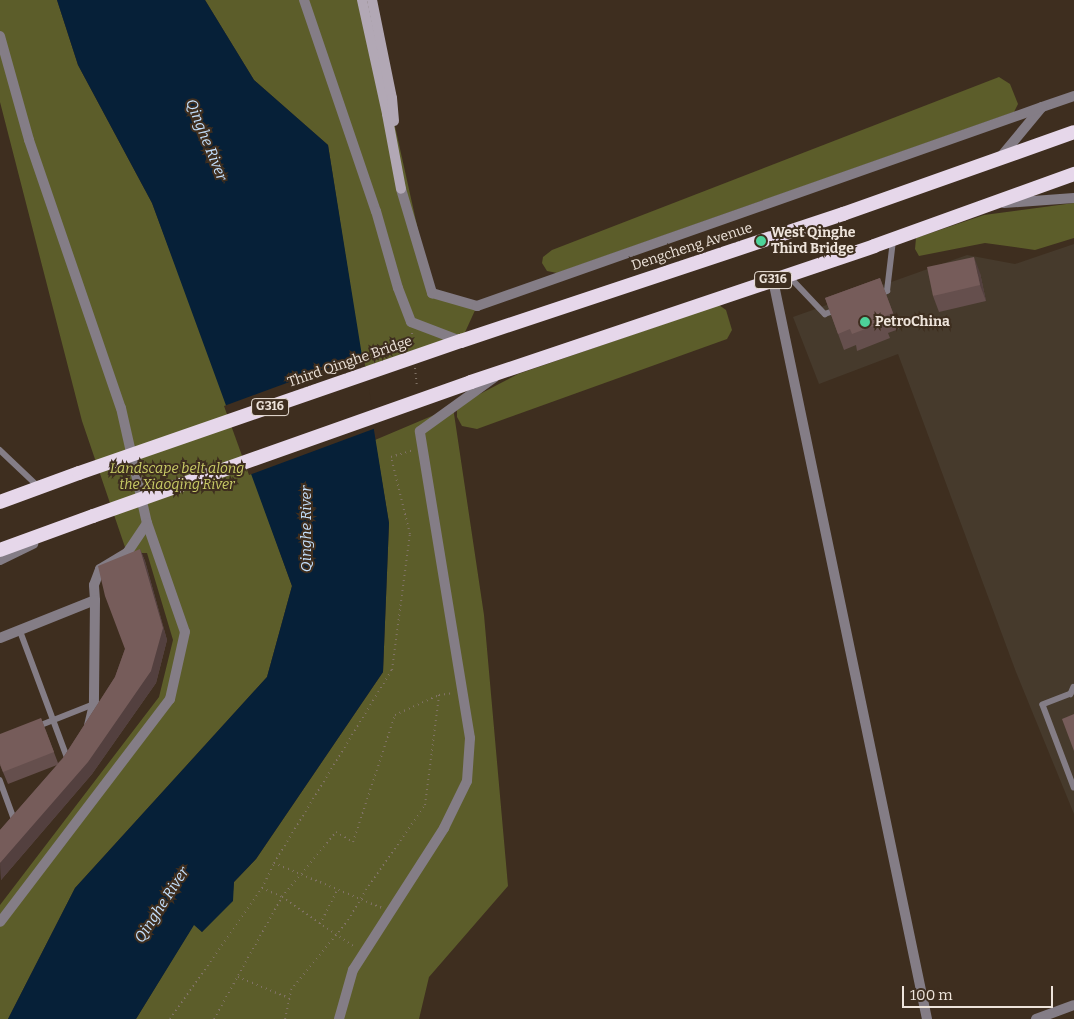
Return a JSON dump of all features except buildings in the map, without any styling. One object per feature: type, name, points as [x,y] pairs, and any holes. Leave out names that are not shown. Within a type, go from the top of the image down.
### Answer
[{"type":"highway","name":"Dengcheng Avenue","points":[[461,340],[844,214],[1074,132]]},
{"type":"highway","name":"G316","points":[[0,550],[471,382],[893,239],[1074,174]]},
{"type":"highway","name":"Third Qinghe Bridge","points":[[79,473],[461,340]]},
{"type":"highway","name":"G316","points":[[0,502],[79,473]]},
{"type":"main road","points":[[362,0],[401,189]]},
{"type":"main road","points":[[372,0],[392,98],[401,189]]},
{"type":"street","points":[[304,0],[376,212],[398,288],[411,322],[461,340]]},
{"type":"street","points":[[0,36],[30,140],[121,408],[147,523],[185,632],[170,699],[0,922]]},
{"type":"street","points":[[401,189],[432,294],[478,306],[1074,96]]},
{"type":"street","points":[[998,160],[1042,107]]},
{"type":"street","points":[[991,204],[1074,198]]},
{"type":"street","points":[[773,280],[927,1019]]},
{"type":"street","points":[[338,1019],[353,970],[444,828],[467,781],[470,738],[420,430],[504,371]]},
{"type":"street","points":[[0,496],[79,473]]},
{"type":"street","points":[[0,560],[93,516]]},
{"type":"street","points":[[86,738],[94,704],[94,585],[100,569],[127,553],[147,523]]},
{"type":"street","points":[[0,638],[95,600]]},
{"type":"street","points":[[1036,1019],[1074,1005]]},
{"type":"lane","points":[[870,298],[887,291],[893,239]]},
{"type":"lane","points":[[788,275],[825,314],[843,307]]},
{"type":"lane","points":[[0,450],[37,485]]},
{"type":"lane","points":[[20,630],[68,759]]},
{"type":"lane","points":[[1074,687],[1072,694],[1043,705],[1074,787]]},
{"type":"lane","points":[[27,730],[94,704]]},
{"type":"lane","points":[[0,780],[16,823]]},
{"type":"path","points":[[411,322],[414,351]]},
{"type":"path","points":[[414,361],[417,391]]},
{"type":"path","points":[[170,1019],[262,888],[274,863],[392,670],[410,534],[391,457],[423,447]]},
{"type":"path","points":[[214,1019],[282,897],[336,832],[353,842],[395,715],[439,695],[462,692]]},
{"type":"path","points":[[285,1019],[291,990],[336,935],[425,805],[439,695]]},
{"type":"path","points":[[274,863],[299,876],[391,912]]},
{"type":"path","points":[[262,888],[282,897],[364,953]]},
{"type":"path","points":[[320,924],[337,890]]},
{"type":"path","points":[[238,977],[289,998]]},
{"type":"shaded area","points":[[1074,244],[1074,814],[1016,672],[898,354],[819,384],[793,317],[967,255],[1015,264]]},
{"type":"green space","name":"Landscape belt along the Xiaoqing River","points":[[0,0],[57,0],[78,65],[152,203],[215,370],[292,586],[267,677],[75,888],[8,1019],[0,1019],[0,905],[159,697],[173,640],[147,553],[127,553],[82,421],[0,102]]},
{"type":"green space","points":[[205,0],[367,0],[432,293],[477,306],[461,341],[364,374],[328,145],[254,80]]},
{"type":"green space","points":[[999,77],[1010,84],[1018,104],[1014,112],[557,273],[547,271],[542,263],[543,257],[552,250]]},
{"type":"green space","points":[[1074,203],[1074,238],[1035,250],[985,243],[919,256],[915,249],[916,238],[984,215]]},
{"type":"green space","points":[[719,305],[726,310],[732,330],[727,339],[477,429],[462,426],[457,417],[457,410],[474,397],[518,374]]},
{"type":"green space","points":[[453,407],[484,615],[508,886],[429,977],[419,1019],[136,1019],[194,924],[202,932],[232,901],[234,882],[256,859],[383,672],[389,523],[375,440]]},
{"type":"water","name":"Qinghe River","points":[[57,0],[205,0],[254,80],[328,145],[389,523],[383,672],[256,859],[234,882],[233,901],[202,932],[194,925],[136,1019],[8,1019],[75,888],[267,677],[292,586],[152,203],[78,65]]},
{"type":"pier","points":[[363,355],[376,428],[249,475],[224,406]]},
{"type":"place","name":"West Qinghe Third Bridge","points":[[761,241]]},
{"type":"place","name":"PetroChina","points":[[865,322]]}]
